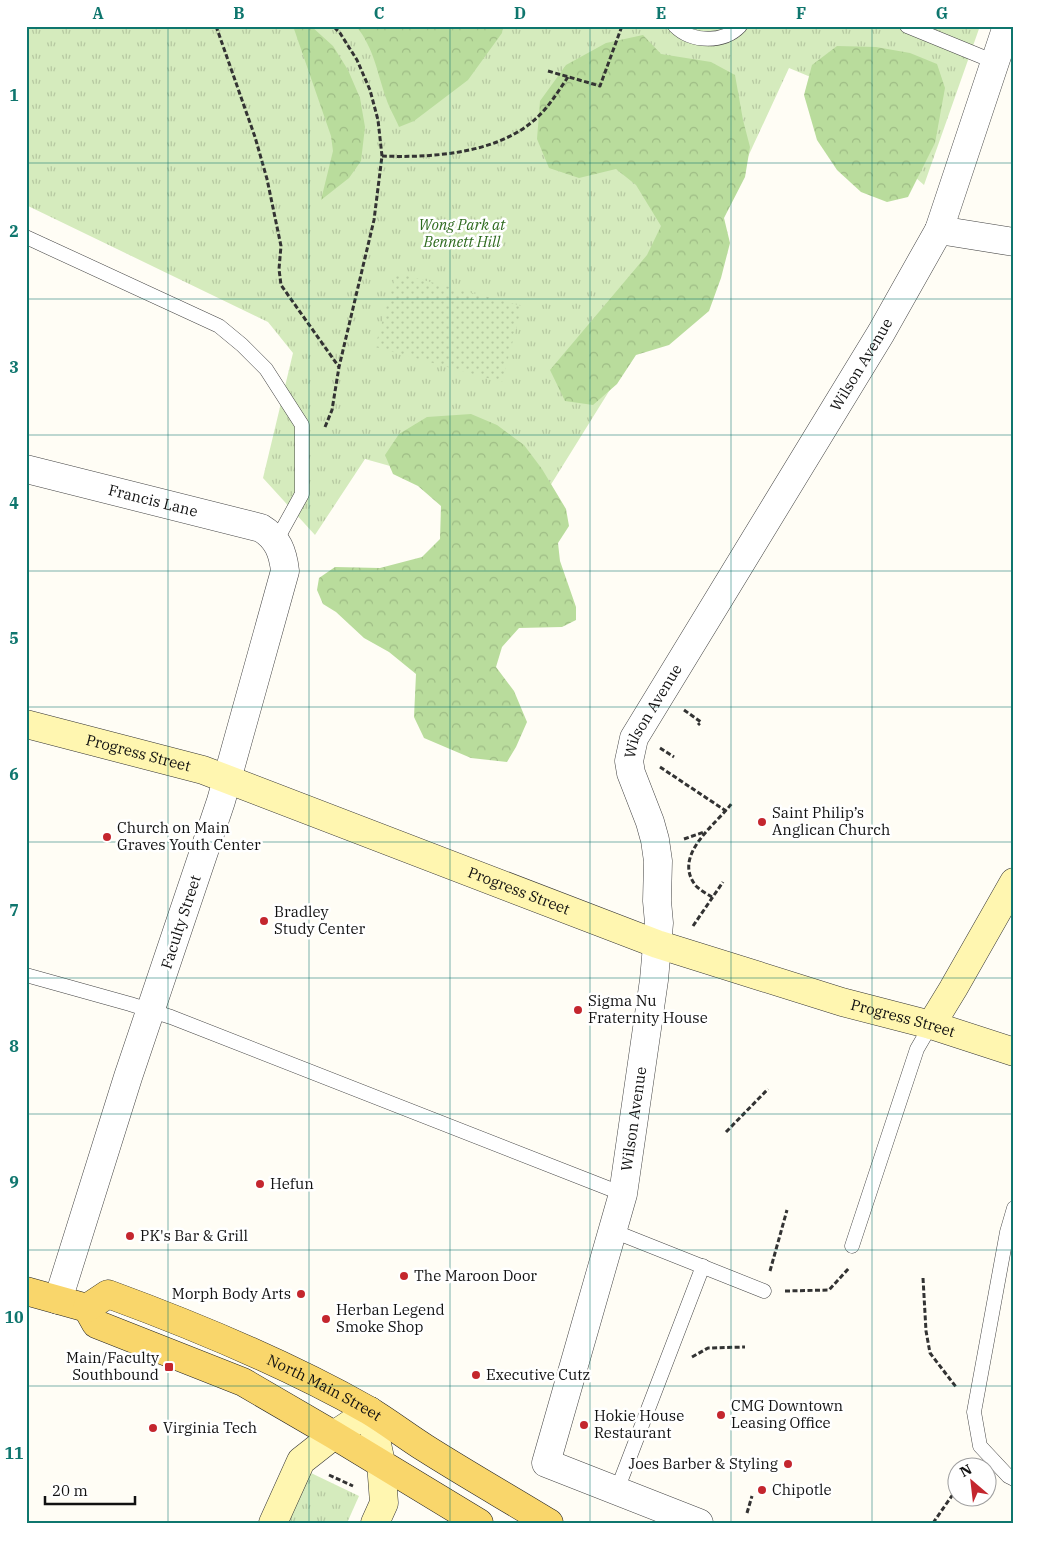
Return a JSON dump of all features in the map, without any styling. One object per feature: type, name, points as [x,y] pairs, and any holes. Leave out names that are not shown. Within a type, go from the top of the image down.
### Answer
[{"type":"main road","points":[[26,1291],[87,1308],[96,1324],[243,1382],[479,1523]]},
{"type":"main road","name":"North Main Street","points":[[87,1308],[108,1294],[185,1322],[297,1372],[370,1411],[426,1448],[549,1523]]},
{"type":"street","name":"Wilson Avenue","points":[[617,1490],[546,1463],[623,1194],[654,980],[659,923],[657,900],[658,861],[653,831],[631,773],[629,761],[634,738],[881,333],[939,230],[1007,26]]},
{"type":"street","points":[[939,230],[1014,242]]},
{"type":"street","name":"Francis Lane","points":[[26,469],[261,528],[268,532],[276,541]]},
{"type":"street","name":"Faculty Street","points":[[58,1300],[126,1086],[228,779],[285,571],[283,553],[276,541]]},
{"type":"street","name":"Progress Street","points":[[26,724],[203,770],[657,944],[842,1002],[931,1025],[1014,1052]]},
{"type":"street","points":[[931,1025],[954,989],[1014,882]]},
{"type":"street","points":[[273,1523],[301,1461],[334,1435],[370,1411],[381,1463],[384,1503],[375,1523]]},
{"type":"street","points":[[617,1490],[699,1523]]},
{"type":"lane","points":[[675,26],[692,37],[708,39],[724,37],[740,26]]},
{"type":"lane","points":[[907,26],[995,62]]},
{"type":"lane","points":[[26,237],[219,326],[266,368],[302,425],[302,494],[276,541]]},
{"type":"lane","points":[[26,975],[151,1011],[623,1194]]},
{"type":"lane","points":[[852,1246],[917,1049],[931,1025]]},
{"type":"lane","points":[[1014,1208],[1007,1232],[974,1412],[980,1446],[1008,1476],[1014,1479]]},
{"type":"lane","points":[[613,1231],[764,1291]]},
{"type":"lane","points":[[617,1490],[703,1266]]},
{"type":"path","points":[[216,26],[255,136],[269,187],[281,246],[279,269],[281,286],[339,367]]},
{"type":"path","points":[[325,429],[332,410],[339,367],[374,220],[382,156],[378,120],[370,90],[357,60],[340,33],[333,26]]},
{"type":"path","points":[[548,71],[600,86],[622,26]]},
{"type":"path","points":[[382,156],[405,157],[457,152],[480,148],[508,138],[533,122],[552,101],[568,77]]},
{"type":"path","points":[[679,707],[701,722],[698,725]]},
{"type":"path","points":[[656,745],[674,757]]},
{"type":"path","points":[[652,762],[726,811]]},
{"type":"path","points":[[712,897],[696,886],[691,876],[689,864],[691,854],[704,832],[732,803]]},
{"type":"path","points":[[677,840],[704,832]]},
{"type":"path","points":[[690,930],[724,882]]},
{"type":"path","points":[[726,1132],[768,1089]]},
{"type":"path","points":[[787,1210],[764,1291],[829,1290],[852,1265]]},
{"type":"path","points":[[923,1278],[926,1331],[930,1353],[974,1412]]},
{"type":"path","points":[[708,1348],[745,1347]]},
{"type":"path","points":[[323,1471],[357,1487]]},
{"type":"path","points":[[747,1513],[752,1496]]},
{"type":"path","points":[[933,1523],[948,1501]]},
{"type":"green space","name":"Wong Park at Bennett Hill","points":[[26,26],[980,26],[924,185],[849,119],[813,78],[789,68],[728,200],[537,507],[365,459],[315,535],[263,478],[293,353],[268,322],[26,205]]},
{"type":"green space","points":[[293,26],[311,26],[333,46],[348,70],[360,98],[365,127],[361,161],[349,178],[321,200],[333,151],[331,136]]},
{"type":"green space","points":[[356,26],[503,26],[502,33],[468,80],[414,121],[399,127],[387,102],[371,52]]},
{"type":"green space","points":[[643,35],[661,54],[711,62],[735,75],[750,147],[745,177],[724,218],[730,243],[721,278],[709,311],[669,345],[636,355],[617,384],[593,405],[565,401],[550,370],[647,255],[661,226],[636,185],[616,169],[579,178],[549,168],[537,139],[540,101],[566,65],[606,43]]},
{"type":"green space","points":[[837,46],[876,47],[910,53],[937,64],[945,88],[935,143],[908,197],[887,202],[861,192],[837,170],[817,140],[804,95],[812,65]]},
{"type":"green space","points":[[396,273],[522,306],[502,382],[375,347]]},
{"type":"green space","points":[[471,414],[497,425],[524,445],[542,469],[566,509],[569,526],[558,543],[560,561],[576,607],[576,620],[562,627],[519,628],[502,647],[496,667],[514,691],[527,722],[507,762],[471,758],[424,738],[414,717],[416,674],[389,652],[364,638],[336,612],[323,604],[317,590],[319,578],[335,567],[380,568],[422,557],[440,539],[441,506],[418,486],[393,474],[385,455],[399,434],[427,417]]},
{"type":"green space","points":[[311,1473],[359,1496],[347,1523],[288,1523]]},
{"type":"place","name":"Saint Philip’s Anglican Church","points":[[762,822]]},
{"type":"place","name":"Church on Main Graves Youth Center","points":[[107,837]]},
{"type":"place","name":"Bradley Study Center","points":[[264,921]]},
{"type":"place","name":"Sigma Nu Fraternity House","points":[[578,1010]]},
{"type":"place","name":"Hefun","points":[[260,1184]]},
{"type":"place","name":"PK's Bar & Grill","points":[[130,1236]]},
{"type":"place","name":"The Maroon Door","points":[[404,1276]]},
{"type":"place","name":"Morph Body Arts","points":[[301,1294]]},
{"type":"place","name":"Herban Legend Smoke Shop","points":[[326,1319]]},
{"type":"place","name":"Main/Faculty Southbound","points":[[169,1367]]},
{"type":"place","name":"Executive Cutz","points":[[476,1375]]},
{"type":"place","name":"CMG Downtown Leasing Office","points":[[721,1415]]},
{"type":"place","name":"Hokie House Restaurant","points":[[584,1425]]},
{"type":"place","name":"Virginia Tech","points":[[153,1428]]},
{"type":"place","name":"Joes Barber & Styling","points":[[788,1464]]},
{"type":"place","name":"Chipotle","points":[[762,1490]]}]
